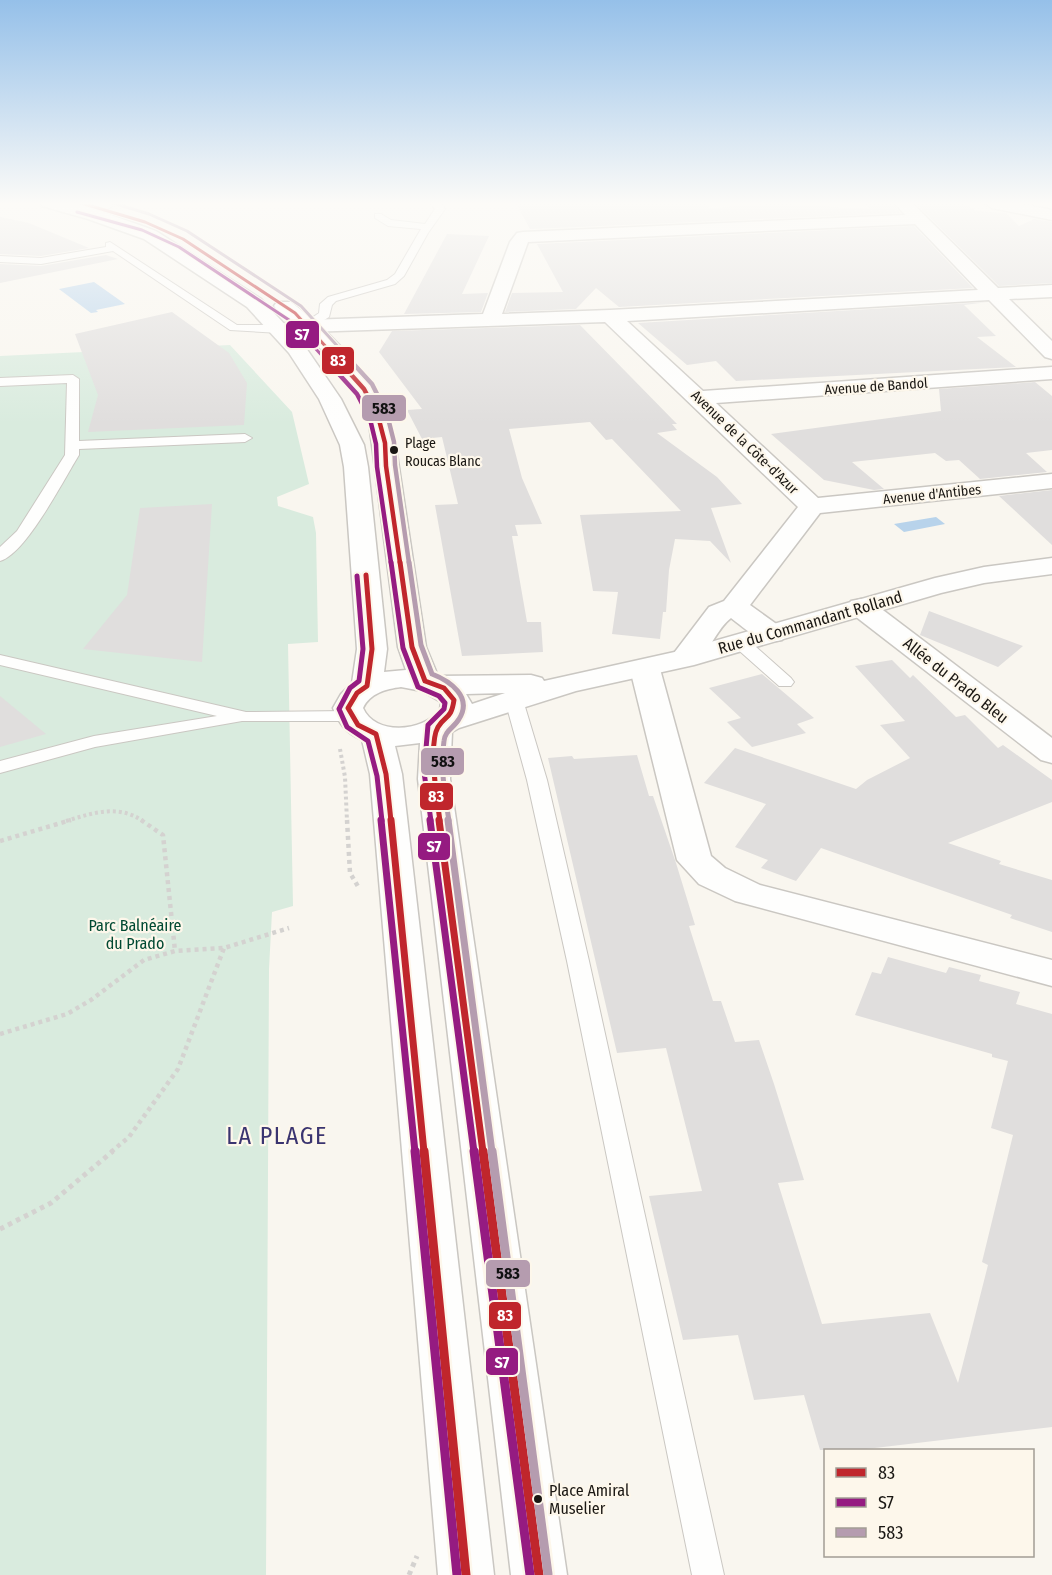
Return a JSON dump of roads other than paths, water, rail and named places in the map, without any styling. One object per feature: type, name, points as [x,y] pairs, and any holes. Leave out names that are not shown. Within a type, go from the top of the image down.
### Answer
[{"type":"street","points":[[215,276],[254,303],[297,349],[330,399],[352,445],[361,513],[372,649],[367,686],[351,700],[348,708],[362,725],[386,774],[466,1575]]},
{"type":"street","points":[[241,276],[295,313],[364,389],[378,416],[385,443],[386,466],[412,647],[432,683],[449,692],[455,701],[454,711],[443,724],[434,779],[539,1575]]},
{"type":"street","points":[[492,318],[507,276]]},
{"type":"street","points":[[976,276],[1052,353]]},
{"type":"street","points":[[280,329],[492,318],[610,316],[1052,291]]},
{"type":"street","name":"Avenue de la Côte-d'Azur","points":[[610,316],[700,398],[812,506],[736,603],[719,613],[684,659]]},
{"type":"street","name":"Avenue de Bandol","points":[[700,398],[1052,373]]},
{"type":"street","name":"Avenue d'Antibes","points":[[812,506],[1052,482]]},
{"type":"street","name":"Rue du Commandant Rolland","points":[[362,725],[408,736],[569,683],[645,669],[684,659],[861,607],[984,575],[1052,566]]},
{"type":"street","points":[[736,603],[772,634]]},
{"type":"street","name":"Allée du Prado Bleu","points":[[861,607],[1052,753]]},
{"type":"street","points":[[645,669],[695,860],[711,876],[748,893],[791,906],[1052,974]]},
{"type":"street","name":"Rue du Commandant Rolland","points":[[367,686],[395,679],[432,683],[569,683]]},
{"type":"lane","points":[[157,276],[234,328],[280,329]]},
{"type":"lane","points":[[307,326],[325,315],[326,304],[332,299],[391,282],[398,276]]},
{"type":"lane","points":[[0,382],[73,379],[72,455],[23,534],[0,556]]},
{"type":"lane","points":[[72,445],[245,438]]},
{"type":"lane","points":[[741,643],[785,682]]},
{"type":"lane","points":[[0,660],[246,717],[362,725]]},
{"type":"lane","points":[[514,700],[537,780],[578,961],[708,1575]]},
{"type":"lane","points":[[0,767],[94,742],[246,717]]},
{"type":"water","points":[[94,282],[125,304],[91,313],[59,289]]},
{"type":"water","points":[[936,517],[945,524],[904,532],[894,524]]},
{"type":"place","name":"Plage Roucas Blanc","points":[[394,450]]},
{"type":"place","name":"Place Amiral Muselier","points":[[538,1499]]},
{"type":"district","name":"LA PLAGE","points":[[277,1136]]},
{"type":"park label","name":"Parc Balnéaire du Prado","points":[[135,934]]}]
